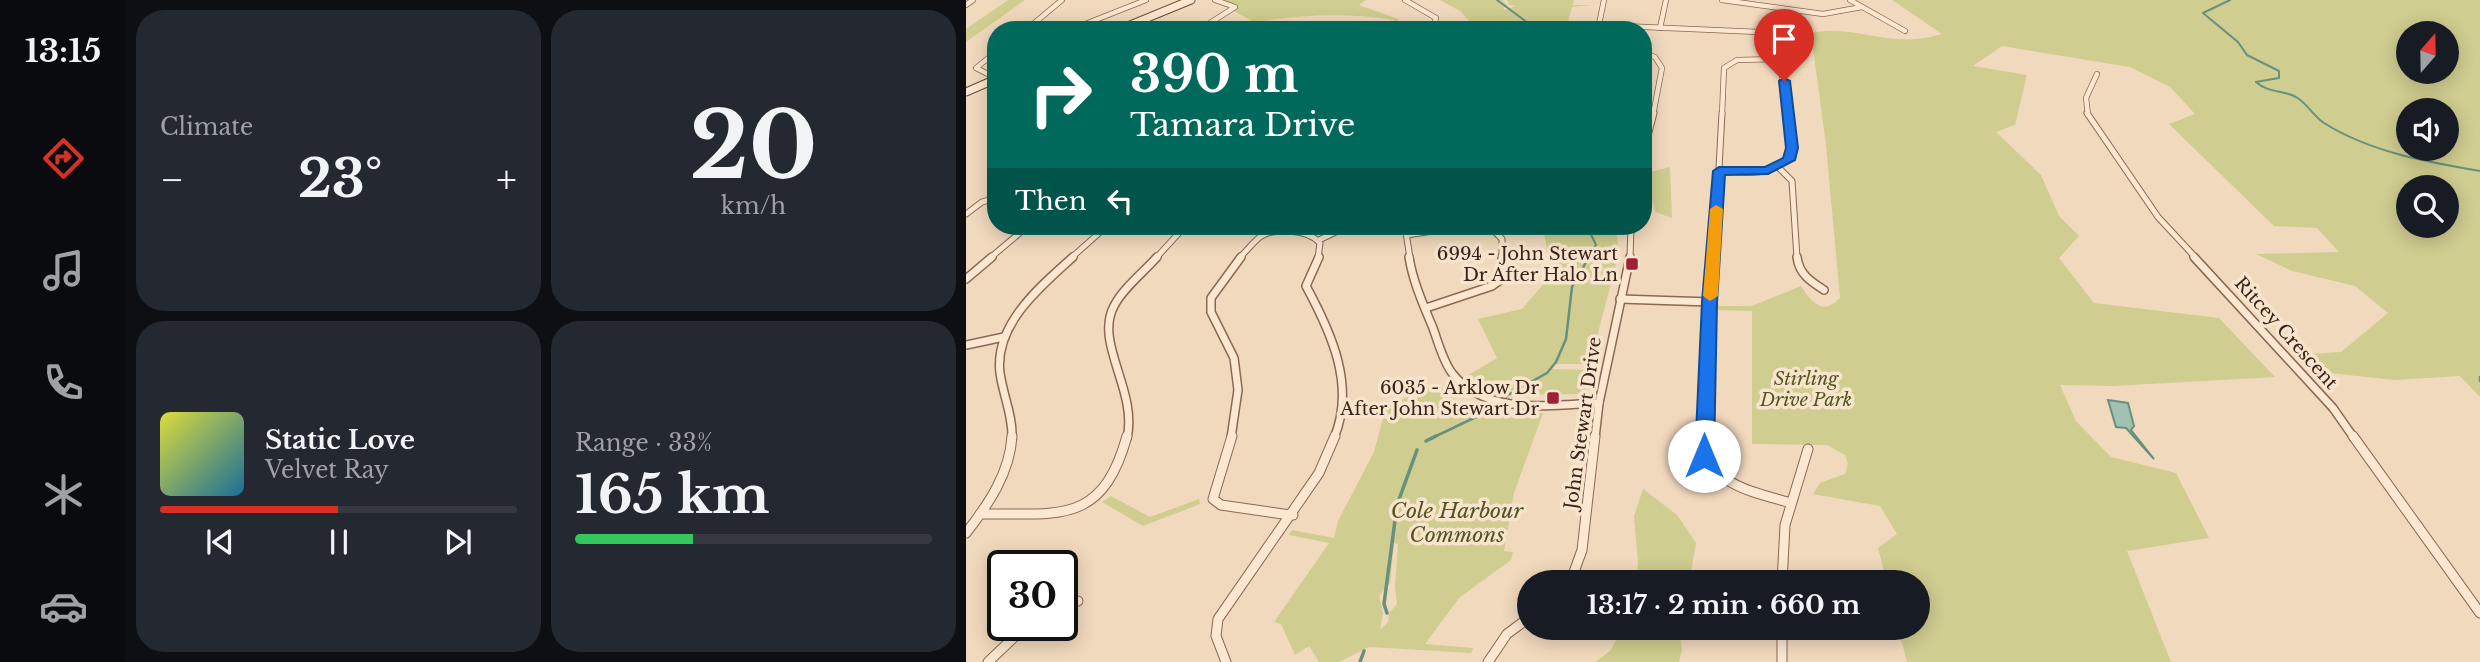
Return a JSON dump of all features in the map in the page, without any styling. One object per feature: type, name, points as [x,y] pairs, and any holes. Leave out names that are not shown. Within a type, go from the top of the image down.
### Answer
[{"type":"main road","points":[[1140,21],[1191,0]]},
{"type":"main road","points":[[966,92],[987,82]]},
{"type":"street","points":[[966,5],[972,0]]},
{"type":"street","points":[[1037,21],[1062,0]]},
{"type":"street","points":[[1093,21],[1146,0]]},
{"type":"street","points":[[1213,21],[1235,7],[1215,0]]},
{"type":"street","points":[[1405,0],[1436,18],[1436,21]]},
{"type":"street","points":[[1600,21],[1604,0]]},
{"type":"street","points":[[1660,28],[1666,0]]},
{"type":"street","points":[[1722,0],[1816,13],[1862,7]]},
{"type":"street","points":[[1850,0],[1905,31]]},
{"type":"street","points":[[1652,28],[1768,33],[1779,40],[1792,148],[1788,160],[1778,167],[1760,171],[1719,171]]},
{"type":"street","points":[[1652,56],[1662,68],[1652,110]]},
{"type":"street","points":[[1782,59],[1742,59],[1725,66],[1720,102],[1719,171],[1704,442],[1707,461],[1726,480],[1791,503]]},
{"type":"street","points":[[987,60],[976,69],[987,74]]},
{"type":"street","name":"Ritcey Crescent","points":[[2097,74],[2086,98],[2086,112],[2140,193],[2333,408],[2480,613]]},
{"type":"street","points":[[1778,167],[1792,181],[1798,266],[1824,290]]},
{"type":"street","points":[[966,214],[987,201]]},
{"type":"street","points":[[966,279],[1017,235]]},
{"type":"street","points":[[966,533],[1007,466],[1011,452],[1012,429],[999,368],[1004,337],[1023,309],[1098,235]]},
{"type":"street","points":[[980,514],[1077,508],[1094,500],[1108,483],[1125,444],[1130,412],[1127,391],[1107,328],[1108,316],[1115,303],[1177,235]]},
{"type":"street","points":[[1264,235],[1258,237],[1217,287],[1210,303],[1217,325],[1234,358],[1238,390],[1234,429],[1213,499],[1221,505],[1293,515]]},
{"type":"street","points":[[1310,235],[1319,240]]},
{"type":"street","points":[[1319,240],[1329,235]]},
{"type":"street","points":[[1407,235],[1410,269],[1450,371],[1466,388],[1504,402],[1598,403]]},
{"type":"street","points":[[1426,308],[1489,287],[1502,279],[1502,239],[1496,235]]},
{"type":"street","name":"John Stewart Drive","points":[[1575,570],[1582,550],[1598,403],[1632,248],[1631,235]]},
{"type":"street","points":[[1226,662],[1216,636],[1216,621],[1293,515],[1319,474],[1343,417],[1339,361],[1328,327],[1306,286],[1320,252],[1319,240]]},
{"type":"street","points":[[1620,299],[1710,302]]},
{"type":"street","points":[[966,345],[1004,337]]},
{"type":"street","points":[[1782,570],[1783,541],[1791,503],[1802,479],[1808,449]]},
{"type":"street","points":[[1488,662],[1507,634],[1517,627]]},
{"type":"street","points":[[1782,640],[1782,662]]},
{"type":"street","points":[[988,662],[1010,641]]},
{"type":"green space","points":[[1008,0],[1025,0],[996,21],[987,21],[987,27],[966,42],[966,29]]},
{"type":"green space","points":[[1220,0],[1366,0],[1359,5],[1398,21],[1329,15],[1252,21],[1234,11],[1237,5]]},
{"type":"green space","points":[[1440,0],[1502,0],[1508,6],[1503,8],[1505,10],[1515,6],[1509,5],[1507,0],[1574,0],[1573,5],[1593,5],[1572,7],[1568,21],[1469,21],[1460,11]]},
{"type":"green space","name":"Stirling Drive Park","points":[[1892,0],[2480,0],[2480,397],[2460,376],[2394,380],[2311,371],[2296,355],[2341,352],[2388,313],[2355,286],[2292,271],[2256,254],[2339,252],[2317,228],[2274,226],[2169,124],[2195,114],[2170,87],[2130,67],[2002,46],[1973,66],[2027,75],[2015,125],[1996,132],[2041,175],[2059,216],[2079,236],[2059,258],[2094,303],[2219,318],[2275,377],[2113,386],[2060,385],[2076,421],[2111,457],[2176,473],[2209,538],[2127,551],[2171,662],[1907,662],[1901,640],[1930,640],[1930,570],[1884,570],[1878,548],[1897,534],[1880,506],[1813,494],[1820,483],[1845,474],[1848,464],[1845,455],[1827,445],[1752,444],[1752,311],[1717,310],[1717,306],[1752,306],[1801,286],[1813,301],[1822,306],[1834,304],[1840,298],[1826,145],[1811,33],[1828,31],[1890,38],[1923,38],[1942,34]]},
{"type":"green space","points":[[1670,167],[1672,218],[1655,212],[1652,201],[1652,172]]},
{"type":"green space","points":[[1544,235],[1617,235],[1619,252],[1590,364],[1556,364],[1556,361],[1552,369],[1589,370],[1585,391],[1581,394],[1513,395],[1546,375],[1506,392],[1488,390],[1478,385],[1467,376],[1497,358],[1478,319],[1522,309],[1551,275]]},
{"type":"green space","name":"Cole Harbour Commons","points":[[1436,384],[1459,402],[1480,410],[1477,413],[1543,413],[1514,493],[1504,551],[1513,552],[1511,560],[1459,598],[1425,644],[1473,648],[1471,653],[1369,647],[1339,662],[1319,662],[1309,646],[1295,655],[1281,624],[1274,622],[1329,543],[1289,535],[1292,530],[1334,538],[1338,521],[1374,452],[1386,407]],"holes":[[[1394,543],[1398,544],[1395,587],[1397,604],[1389,613],[1388,622],[1380,630],[1383,613],[1379,596],[1390,583]]]},
{"type":"green space","points":[[1643,489],[1677,515],[1696,543],[1691,570],[1637,570],[1634,516]]},
{"type":"green space","points":[[1111,496],[1150,517],[1199,499],[1200,504],[1143,526],[1102,502]]},
{"type":"green space","points":[[1616,640],[1681,640],[1682,650],[1679,662],[1595,662],[1610,651]]},
{"type":"shaded area","points":[[2108,400],[2128,403],[2134,426],[2131,430],[2154,459],[2126,428],[2116,427]]},
{"type":"waterway","points":[[1497,0],[1525,21]]},
{"type":"waterway","points":[[2230,0],[2203,13],[2238,42],[2247,55],[2279,71],[2279,78],[2256,82],[2265,88],[2296,97],[2324,123],[2380,149],[2419,160],[2480,171]]},
{"type":"waterway","points":[[1588,258],[1596,245],[1591,235]]},
{"type":"waterway","points":[[1432,438],[1497,407],[1508,395],[1547,373],[1556,362],[1566,339],[1572,287],[1589,257]]},
{"type":"waterway","points":[[1432,438],[1436,436]]},
{"type":"waterway","points":[[1426,441],[1432,438]]},
{"type":"waterway","points":[[1387,613],[1384,604],[1397,505],[1417,450]]},
{"type":"waterway","points":[[1360,662],[1364,651]]},
{"type":"slow traffic","points":[[1710,296],[1716,209]]},
{"type":"place","name":"6994 - John Stewart Dr After Halo Ln","points":[[1632,264]]},
{"type":"place","name":"6035 - Arklow Dr After John Stewart Dr","points":[[1553,398]]},
{"type":"route","points":[[1704,456],[1710,302],[1719,171],[1768,170],[1785,164],[1788,160],[1792,148],[1784,81]]}]
